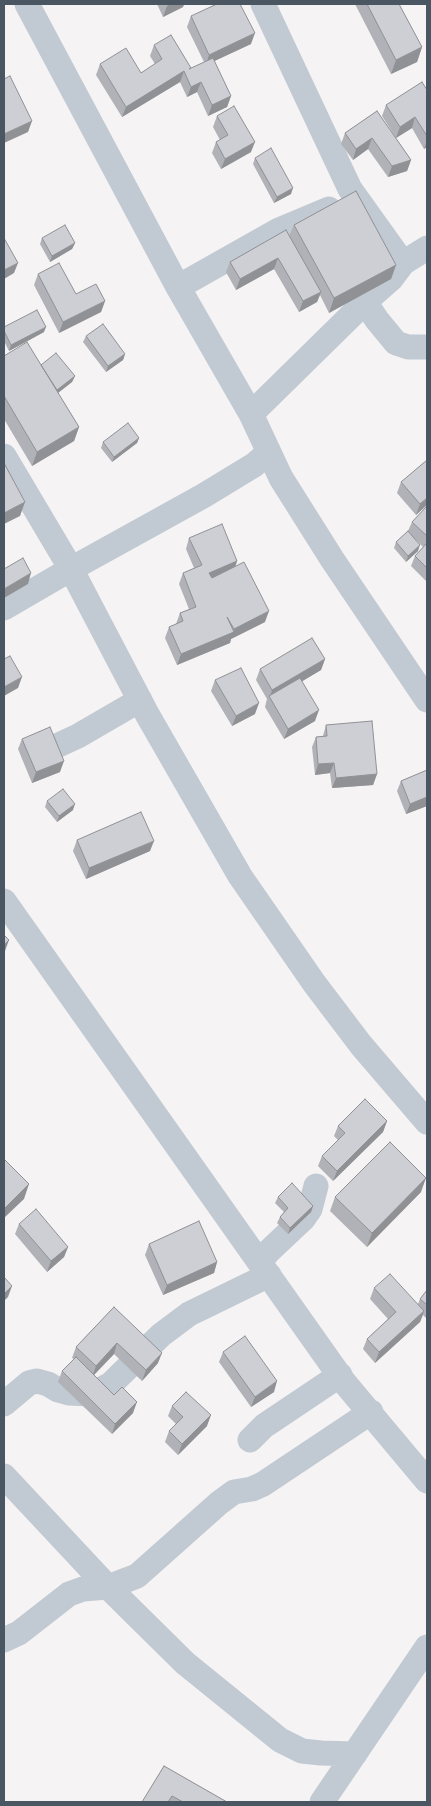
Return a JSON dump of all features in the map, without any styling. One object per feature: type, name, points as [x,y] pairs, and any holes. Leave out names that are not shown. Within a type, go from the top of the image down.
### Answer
[{"type":"street","points":[[27,4],[178,287],[251,414],[281,478],[332,559],[427,700]]},
{"type":"street","points":[[263,4],[350,189],[404,263]]},
{"type":"street","points":[[178,287],[279,230],[355,196]]},
{"type":"street","points":[[251,414],[391,279],[404,263],[427,248]]},
{"type":"street","points":[[365,302],[396,343],[408,348],[427,347]]},
{"type":"street","points":[[4,608],[203,496],[254,464],[268,452]]},
{"type":"street","points":[[4,456],[71,569],[140,700],[240,876],[314,983],[362,1045],[427,1122]]},
{"type":"street","points":[[50,748],[78,736],[140,700]]},
{"type":"street","points":[[4,901],[340,1375],[427,1481]]},
{"type":"street","points":[[4,1404],[28,1383],[37,1381],[69,1393],[92,1394],[111,1384],[161,1335],[189,1314],[265,1269],[268,1252],[310,1209],[316,1186]]},
{"type":"street","points":[[250,1440],[264,1426],[340,1375]]},
{"type":"street","points":[[4,1640],[19,1633],[69,1594],[83,1589],[108,1587],[137,1576],[219,1503],[234,1492],[252,1489],[263,1484],[371,1412]]},
{"type":"street","points":[[4,1476],[108,1587],[186,1663],[280,1740],[302,1751],[321,1754],[355,1754]]},
{"type":"street","points":[[322,1802],[427,1647]]},
{"type":"building","points":[[217,4],[240,4],[255,33],[209,55],[191,16]]},
{"type":"building","points":[[367,4],[399,4],[422,47],[396,60]]},
{"type":"building","points":[[171,35],[191,68],[189,69],[213,58],[231,96],[212,105],[201,82],[191,87],[184,71],[126,107],[100,64],[126,48],[141,73],[162,59],[154,45]]},
{"type":"building","points":[[10,76],[32,121],[4,134],[4,79]]},
{"type":"building","points":[[422,82],[427,90],[427,136],[415,117],[400,127],[386,105]]},
{"type":"building","points":[[234,106],[255,142],[225,159],[216,142],[228,135],[217,116]]},
{"type":"building","points":[[377,111],[411,160],[392,166],[372,138],[356,149],[345,133]]},
{"type":"building","points":[[271,148],[293,188],[277,197],[255,158]]},
{"type":"building","points":[[356,191],[396,265],[334,298],[294,225]]},
{"type":"building","points":[[65,225],[75,243],[52,256],[42,238]]},
{"type":"building","points":[[286,230],[321,292],[303,301],[278,258],[240,279],[230,262]]},
{"type":"building","points":[[4,238],[18,263],[4,270]]},
{"type":"building","points":[[59,263],[76,294],[96,284],[105,301],[63,322],[38,274]]},
{"type":"building","points":[[37,310],[46,327],[11,345],[4,327]]},
{"type":"building","points":[[103,324],[125,354],[108,366],[86,336]]},
{"type":"building","points":[[27,342],[79,427],[37,452],[4,396],[4,356]]},
{"type":"building","points":[[56,353],[75,376],[57,390],[41,365]]},
{"type":"building","points":[[128,423],[139,438],[114,457],[103,442]]},
{"type":"building","points":[[427,460],[427,498],[420,504],[401,482]]},
{"type":"building","points":[[4,463],[25,502],[4,513]]},
{"type":"building","points":[[427,506],[427,536],[412,522]]},
{"type":"building","points":[[222,524],[237,561],[209,573],[212,578],[244,562],[269,611],[234,629],[227,617],[234,632],[181,654],[169,627],[183,621],[180,613],[196,607],[183,573],[202,565],[189,538]]},
{"type":"building","points":[[408,531],[420,545],[408,556],[396,542]]},
{"type":"building","points":[[427,543],[427,568],[415,556]]},
{"type":"building","points":[[23,558],[31,573],[4,589],[4,569]]},
{"type":"building","points":[[312,638],[325,659],[272,690],[260,669]]},
{"type":"building","points":[[10,656],[22,677],[4,687],[4,659]]},
{"type":"building","points":[[241,668],[259,703],[236,716],[215,680]]},
{"type":"building","points":[[300,678],[319,710],[288,729],[269,696]]},
{"type":"building","points":[[372,721],[377,774],[336,778],[334,763],[318,764],[316,737],[327,736],[326,725]]},
{"type":"building","points":[[50,727],[64,761],[36,772],[22,739]]},
{"type":"building","points":[[427,770],[427,797],[410,804],[401,781]]},
{"type":"building","points":[[63,789],[75,804],[59,816],[47,801]]},
{"type":"building","points":[[141,812],[154,841],[89,868],[77,840]]},
{"type":"building","points":[[4,935],[9,940],[4,945]]},
{"type":"building","points":[[365,1099],[387,1121],[337,1171],[322,1156],[345,1133],[338,1126]]},
{"type":"building","points":[[390,1142],[426,1178],[372,1233],[335,1197]]},
{"type":"building","points":[[4,1159],[29,1184],[4,1209]]},
{"type":"building","points":[[292,1183],[313,1206],[290,1228],[280,1217],[288,1208],[278,1197]]},
{"type":"building","points":[[36,1209],[68,1247],[51,1261],[19,1224]]},
{"type":"building","points":[[199,1221],[217,1262],[167,1285],[149,1244]]},
{"type":"building","points":[[390,1274],[424,1311],[379,1352],[367,1339],[396,1312],[374,1288]]},
{"type":"building","points":[[4,1277],[12,1286],[4,1294]]},
{"type":"building","points":[[427,1290],[427,1305],[420,1299]]},
{"type":"building","points":[[114,1307],[162,1353],[146,1370],[117,1343],[96,1366],[76,1347]]},
{"type":"building","points":[[245,1336],[277,1381],[255,1397],[223,1352]]},
{"type":"building","points":[[76,1357],[114,1395],[122,1387],[137,1402],[115,1424],[62,1371]]},
{"type":"building","points":[[186,1392],[211,1415],[182,1444],[169,1431],[183,1417],[172,1406]]},
{"type":"building","points":[[164,1766],[227,1802],[183,1802],[172,1796],[168,1802],[142,1802]]}]
